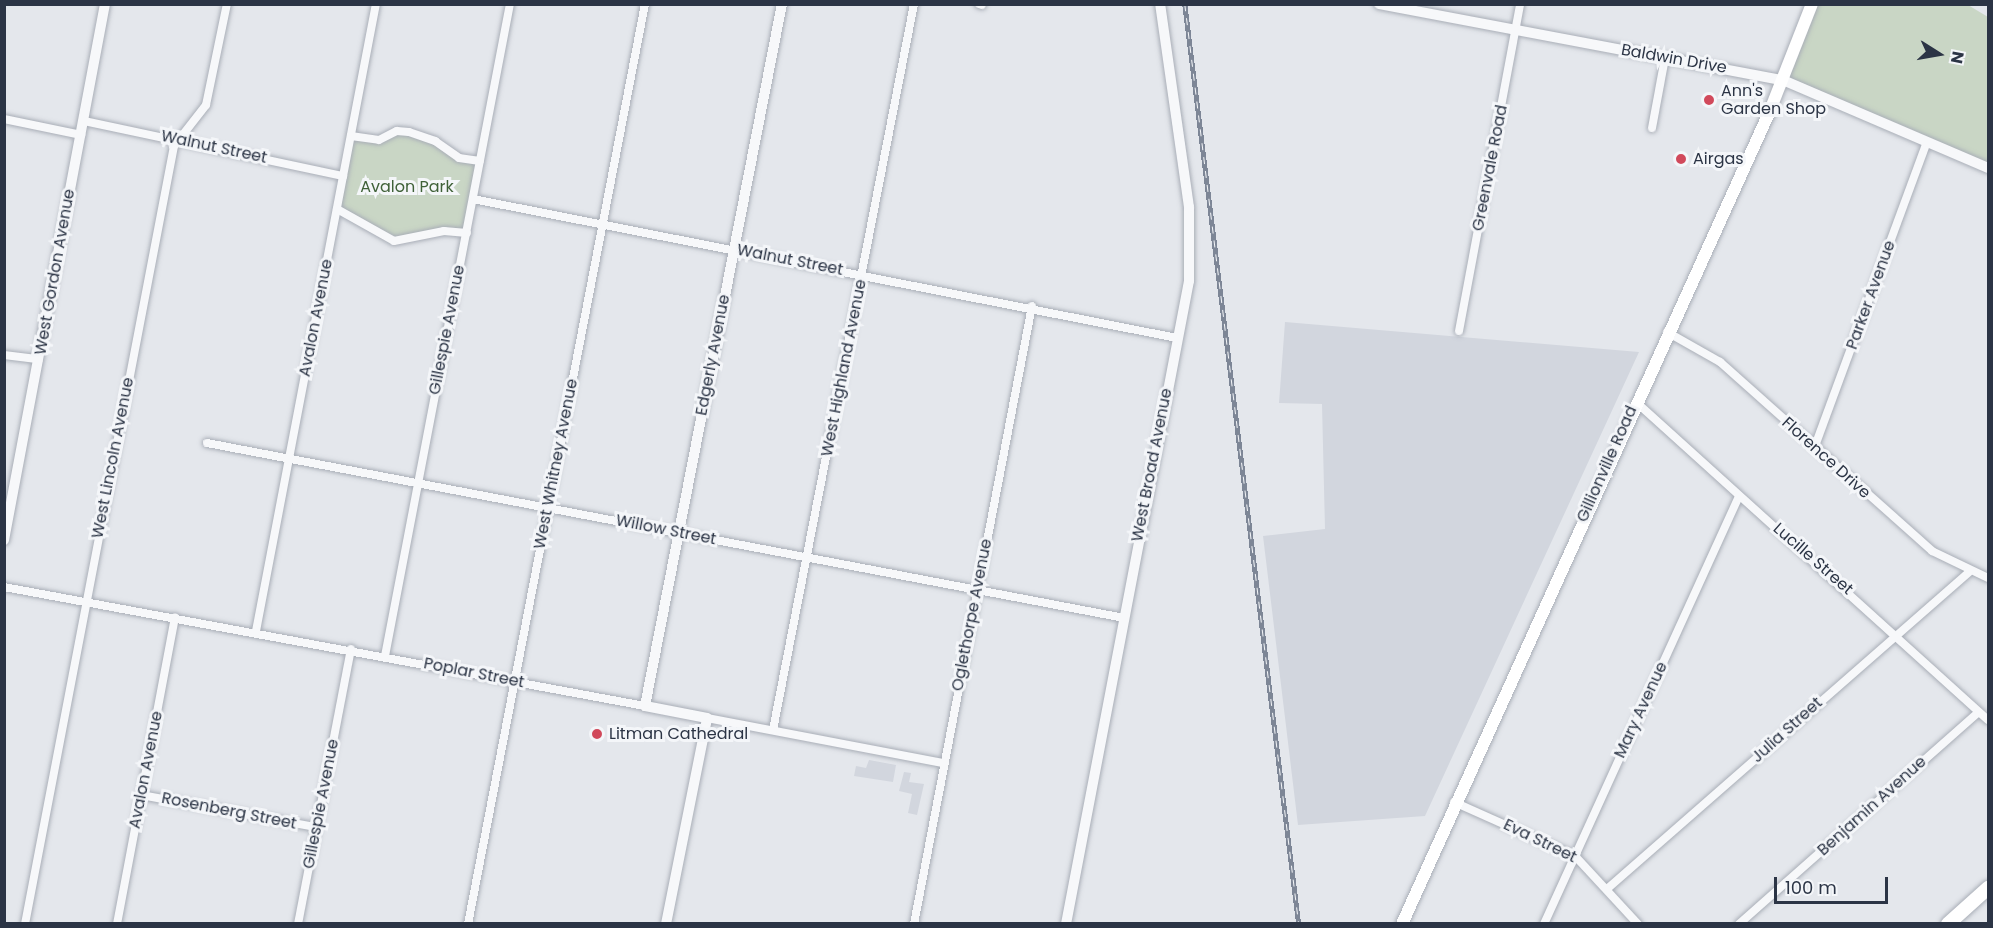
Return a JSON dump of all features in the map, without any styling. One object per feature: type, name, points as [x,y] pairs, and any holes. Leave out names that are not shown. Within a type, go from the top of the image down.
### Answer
[{"type":"main road","name":"Gillionville Road","points":[[1401,924],[1454,801],[1635,402],[1784,80],[1812,4]]},
{"type":"main road","points":[[1948,924],[1989,888]]},
{"type":"street","name":"West Gordon Avenue","points":[[4,540],[105,4]]},
{"type":"street","name":"West Lincoln Avenue","points":[[25,924],[86,601],[179,138],[206,105],[227,4]]},
{"type":"street","name":"Avalon Avenue","points":[[256,631],[376,4]]},
{"type":"street","name":"Gillespie Avenue","points":[[385,656],[510,4]]},
{"type":"street","name":"West Whitney Avenue","points":[[468,924],[645,4]]},
{"type":"street","name":"Edgerly Avenue","points":[[645,706],[782,4]]},
{"type":"street","name":"West Highland Avenue","points":[[773,730],[914,4]]},
{"type":"street","name":"West Broad Avenue","points":[[1066,924],[1189,281],[1189,207],[1160,4]]},
{"type":"street","name":"Baldwin Drive","points":[[1379,4],[1784,80],[1926,144],[1989,168]]},
{"type":"street","name":"Greenvale Road","points":[[1459,331],[1520,4]]},
{"type":"street","points":[[1652,128],[1665,58]]},
{"type":"street","points":[[4,120],[81,135]]},
{"type":"street","name":"Walnut Street","points":[[84,121],[179,138],[343,176]]},
{"type":"street","points":[[351,136],[379,140],[397,131],[409,132],[435,141],[459,158],[480,161]]},
{"type":"street","name":"Parker Avenue","points":[[1815,446],[1926,144]]},
{"type":"street","name":"Walnut Street","points":[[473,199],[1032,306],[1177,338]]},
{"type":"street","points":[[337,209],[394,241],[444,231],[466,233]]},
{"type":"street","name":"Oglethorpe Avenue","points":[[914,924],[976,589],[1032,306]]},
{"type":"street","name":"Florence Drive","points":[[1667,332],[1702,348],[1815,446],[1908,533],[1969,572],[1989,578]]},
{"type":"street","points":[[4,355],[39,360]]},
{"type":"street","name":"Lucille Street","points":[[1635,402],[1989,720]]},
{"type":"street","name":"Willow Street","points":[[207,443],[548,505],[679,533],[1124,618]]},
{"type":"street","name":"Mary Avenue","points":[[1544,924],[1739,496]]},
{"type":"street","name":"Julia Street","points":[[1607,889],[1895,634],[1969,572]]},
{"type":"street","name":"Poplar Street","points":[[4,587],[256,631],[943,763]]},
{"type":"street","name":"Avalon Avenue","points":[[117,924],[175,617]]},
{"type":"street","name":"Gillespie Avenue","points":[[298,924],[351,649]]},
{"type":"street","name":"Benjamin Avenue","points":[[1739,924],[1979,711]]},
{"type":"street","points":[[666,924],[707,718]]},
{"type":"street","name":"Rosenberg Street","points":[[141,795],[316,827]]},
{"type":"street","name":"Eva Street","points":[[1454,801],[1575,856],[1638,924]]},
{"type":"shaded area","points":[[1285,322],[1639,352],[1425,816],[1298,825],[1263,536],[1325,529],[1322,404],[1279,403]]},
{"type":"shaded area","points":[[869,760],[896,765],[893,782],[854,776],[856,766],[866,768]]},
{"type":"shaded area","points":[[904,772],[911,773],[909,782],[924,784],[917,815],[908,813],[912,794],[899,791]]},
{"type":"green space","points":[[1813,5],[1968,5],[1988,17],[1988,167],[1785,79]]},
{"type":"green space","name":"Avalon Park","points":[[393,134],[425,137],[449,154],[479,162],[466,232],[404,241],[338,208],[351,137],[363,141]]},
{"type":"railway","points":[[1185,4],[1299,924]]},
{"type":"place","name":"Ann's Garden Shop","points":[[1709,100]]},
{"type":"place","name":"Airgas","points":[[1681,159]]},
{"type":"place","name":"Litman Cathedral","points":[[597,734]]}]
